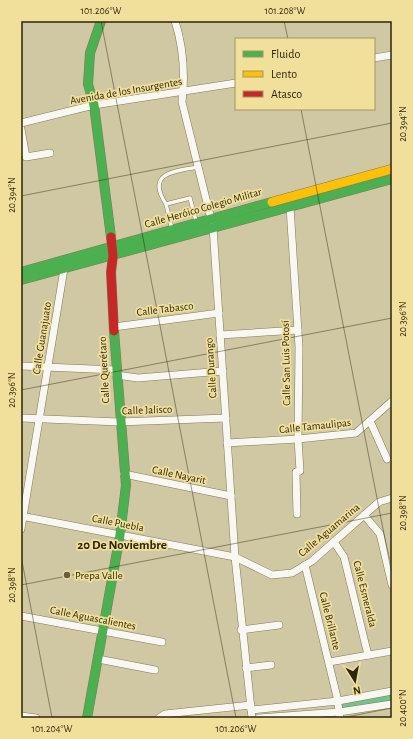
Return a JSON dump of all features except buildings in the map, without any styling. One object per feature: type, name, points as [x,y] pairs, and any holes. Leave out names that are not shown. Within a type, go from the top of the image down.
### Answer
[{"type":"main road","name":"Calle Querétaro","points":[[87,718],[120,535],[126,485],[119,422],[116,372],[111,272],[112,251],[94,105],[88,84],[90,53],[102,21]]},
{"type":"main road","name":"Calle Heróico Colegio Militar","points":[[21,272],[112,251],[372,180],[392,170]]},
{"type":"main road","name":"Calle Heróico Colegio Militar","points":[[372,180],[392,179]]},
{"type":"main road","name":"Calle Heróico Colegio Militar","points":[[21,280],[64,269],[172,229],[197,222],[212,223],[290,207],[301,199]]},
{"type":"street","name":"Calle Durango","points":[[175,21],[181,49],[182,102],[212,223],[235,557],[241,630],[252,718]]},
{"type":"street","points":[[375,58],[392,55]]},
{"type":"street","name":"Avenida de los Insurgentes","points":[[21,123],[94,105],[235,83]]},
{"type":"street","points":[[21,129],[26,157],[50,153]]},
{"type":"street","name":"Calle San Luis Potosí","points":[[290,207],[298,330],[298,439],[300,472],[296,472],[297,514]]},
{"type":"street","name":"Calle Guanajuato","points":[[21,529],[64,269]]},
{"type":"street","name":"Calle Tabasco","points":[[114,327],[219,313]]},
{"type":"street","points":[[220,335],[298,330]]},
{"type":"street","points":[[21,366],[116,372],[138,378],[222,371]]},
{"type":"street","name":"Calle Tamaulipas","points":[[227,443],[298,439],[356,433],[391,405]]},
{"type":"street","name":"Calle Jalisco","points":[[21,418],[119,422],[226,418]]},
{"type":"street","points":[[370,421],[387,459]]},
{"type":"street","name":"Calle Nayarit","points":[[124,474],[231,496]]},
{"type":"street","name":"Calle Aguamarina","points":[[235,557],[272,575],[292,573],[305,565],[334,542],[380,502],[392,498]]},
{"type":"street","points":[[364,515],[380,534],[392,585]]},
{"type":"street","name":"Calle Puebla","points":[[22,516],[235,557]]},
{"type":"street","name":"Calle Esmeralda","points":[[334,542],[344,557],[368,655]]},
{"type":"street","name":"Calle Brillante","points":[[305,565],[339,709]]},
{"type":"street","name":"Calle Aguascalientes","points":[[21,616],[162,642]]},
{"type":"street","points":[[241,630],[279,625]]},
{"type":"street","points":[[329,662],[392,651]]},
{"type":"street","points":[[98,659],[155,670]]},
{"type":"street","points":[[246,668],[271,665]]},
{"type":"street","points":[[160,718],[165,714],[251,708],[339,709],[392,691]]},
{"type":"street","points":[[259,718],[392,704]]},
{"type":"street","points":[[21,716],[36,718]]},
{"type":"lane","points":[[172,229],[166,204],[160,191],[160,181],[167,173],[198,166]]},
{"type":"lane","points":[[166,204],[190,198],[197,222]]},
{"type":"green space","points":[[392,691],[392,704],[339,712],[338,701]]},
{"type":"traffic: fast","points":[[101,21],[90,53],[88,84],[94,105],[111,237]]},
{"type":"traffic: fast","points":[[21,280],[392,179]]},
{"type":"traffic: fast","points":[[21,272],[272,202]]},
{"type":"traffic: fast","points":[[87,718],[120,535],[126,485],[114,331]]},
{"type":"traffic: slow","points":[[272,202],[392,169]]},
{"type":"traffic: jam","points":[[111,237],[113,256],[111,272],[114,331]]},
{"type":"place","name":"Prepa Valle","points":[[67,575]]},
{"type":"district","name":"20 De Noviembre","points":[[122,545]]}]
